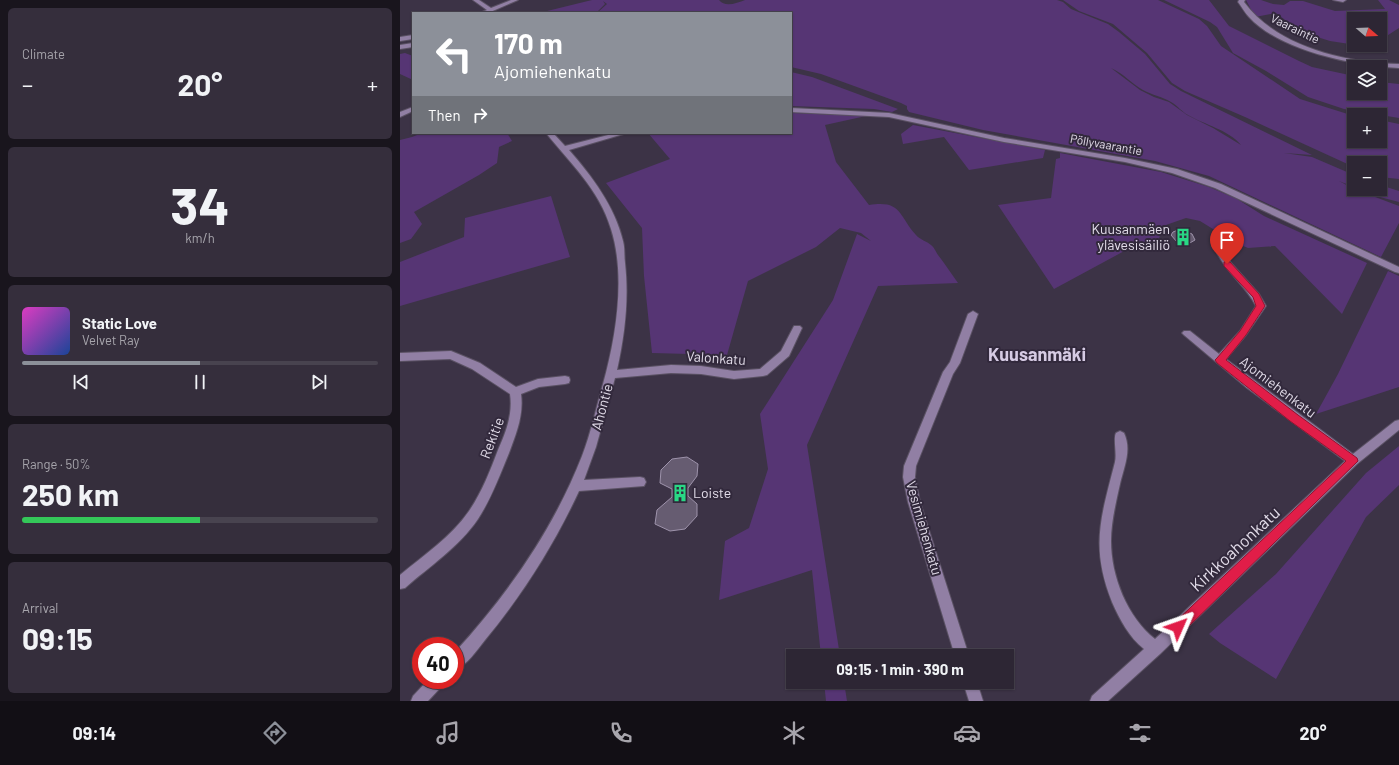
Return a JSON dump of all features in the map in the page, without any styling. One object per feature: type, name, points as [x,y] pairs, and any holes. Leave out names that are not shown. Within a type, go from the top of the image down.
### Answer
[{"type":"street","points":[[476,0],[491,10]]},
{"type":"street","points":[[486,12],[515,0]]},
{"type":"street","name":"Vaaraintie","points":[[1242,0],[1242,5],[1254,20],[1310,50],[1379,65],[1399,66]]},
{"type":"street","points":[[1336,0],[1343,0]]},
{"type":"street","points":[[400,38],[411,37]]},
{"type":"street","points":[[400,115],[412,109]]},
{"type":"street","name":"Pöllyvaarantie","points":[[792,110],[889,115],[1004,140],[1125,160],[1174,171],[1218,186],[1398,270]]},
{"type":"street","name":"Ahontie","points":[[464,653],[480,636],[522,583],[555,529],[575,486],[595,432],[611,374],[622,310],[622,278],[618,241],[610,216],[592,184],[550,134]]},
{"type":"street","points":[[563,149],[620,134]]},
{"type":"street","points":[[1220,253],[1256,296],[1261,306],[1243,333],[1220,360]]},
{"type":"street","name":"Vesimiehenkatu","points":[[960,649],[914,502],[909,477],[910,466],[948,372],[955,363],[973,314]]},
{"type":"street","name":"Valonkatu","points":[[611,374],[671,369],[701,370],[734,375],[763,372],[785,353],[798,328]]},
{"type":"street","name":"Ajomiehenkatu","points":[[1187,333],[1294,418],[1353,461]]},
{"type":"street","points":[[400,357],[451,355],[476,366],[515,392],[538,383],[565,380]]},
{"type":"street","name":"Rekitie","points":[[400,583],[455,536],[473,515],[492,478],[514,424],[517,409],[515,392]]},
{"type":"street","name":"Kirkkoahonkatu","points":[[1097,701],[1155,649],[1353,461],[1399,424]]},
{"type":"street","points":[[1120,436],[1124,452],[1110,506],[1105,541],[1105,554],[1109,573],[1120,604],[1140,636],[1155,649]]},
{"type":"street","points":[[575,486],[640,482]]},
{"type":"street","points":[[418,701],[429,689]]},
{"type":"street","points":[[972,689],[976,701]]},
{"type":"shaded area","points":[[592,0],[719,0],[724,4],[728,4],[745,0],[1057,0],[1063,2],[1071,9],[1108,24],[1119,32],[1145,54],[1170,84],[1181,91],[1312,155],[1284,153],[1312,157],[1347,172],[1347,184],[1339,181],[1347,185],[1347,196],[1373,196],[1399,206],[1399,223],[1381,257],[1209,176],[1155,161],[983,130],[909,112],[907,106],[901,103],[821,74],[792,67],[792,12],[598,12],[607,4],[603,1],[605,4],[597,12],[543,12]],"holes":[[[1111,68],[1143,90],[1171,102],[1195,119],[1169,102],[1140,90]],[[1195,119],[1230,135],[1241,145]]]},
{"type":"shaded area","points":[[1063,0],[1158,0],[1199,19],[1207,26],[1221,46],[1300,99],[1347,114],[1347,148],[1387,148],[1387,121],[1399,124],[1399,179],[1387,178],[1387,156],[1347,156],[1347,164],[1185,91],[1172,83],[1147,53],[1113,24],[1079,11]]},
{"type":"shaded area","points":[[1164,0],[1209,0],[1229,26],[1312,67],[1347,74],[1347,100],[1387,100],[1387,83],[1399,84],[1399,118],[1387,116],[1387,108],[1347,108],[1347,109],[1308,97],[1233,53],[1217,27],[1210,22]]},
{"type":"shaded area","points":[[1246,0],[1261,0],[1273,4],[1284,5],[1290,1],[1303,1],[1335,11],[1385,9],[1378,0],[1389,0],[1399,5],[1399,28],[1387,36],[1387,12],[1347,12],[1347,44],[1314,36],[1289,23],[1276,13],[1255,17]]},
{"type":"shaded area","points":[[405,53],[412,56],[412,80],[400,74],[400,54]]},
{"type":"shaded area","points":[[792,72],[812,77],[898,109],[892,112],[874,109],[792,106]]},
{"type":"shaded area","points":[[792,113],[866,116],[825,125],[836,162],[869,205],[880,204],[894,207],[902,215],[918,237],[933,247],[958,283],[878,286],[807,445],[839,649],[820,649],[812,570],[719,600],[725,541],[749,528],[768,469],[760,414],[833,300],[857,234],[871,241],[861,233],[840,228],[816,247],[748,281],[727,355],[652,353],[644,276],[642,228],[606,183],[670,159],[649,134],[792,134]]},
{"type":"shaded area","points":[[913,125],[1045,150],[1043,158],[969,170],[944,137],[903,144],[901,134]]},
{"type":"shaded area","points":[[420,134],[508,134],[512,141],[499,147],[497,163],[414,212],[422,224],[411,239],[400,243],[400,140]]},
{"type":"shaded area","points":[[1060,153],[1161,172],[1209,187],[1237,199],[1264,216],[1367,263],[1342,314],[1275,246],[1248,248],[1234,242],[1200,221],[1186,218],[1163,226],[1157,245],[1128,249],[1054,289],[998,205],[1051,198],[1056,159],[1060,158]]},
{"type":"shaded area","points":[[1387,187],[1399,191],[1399,202],[1376,196],[1387,196]]},
{"type":"shaded area","points":[[551,196],[570,257],[400,306],[400,262],[464,237],[465,218]]},
{"type":"shaded area","points":[[1388,271],[1399,276],[1399,387],[1316,414],[1338,374]]},
{"type":"shaded area","points":[[1399,446],[1399,485],[1366,517],[1276,679],[1220,643],[1209,634],[1276,574],[1366,473]]},
{"type":"shaded area","points":[[825,689],[845,689],[847,701],[826,701]]},
{"type":"building","name":"Kuusanmäen ylävesisäiliö","points":[[1178,230],[1192,234],[1195,240],[1188,244],[1177,242],[1171,235],[1173,232]]},
{"type":"building","name":"Loiste","points":[[687,457],[698,464],[697,476],[688,488],[688,496],[697,504],[697,516],[685,529],[670,531],[655,524],[657,510],[672,497],[672,489],[660,483],[661,470],[672,459]]},
{"type":"place","name":"Kuusanmäen ylävesisäiliö","points":[[1183,237]]},
{"type":"place","name":"Loiste","points":[[680,493]]},
{"type":"district","name":"Kuusanmäki","points":[[1037,355]]},
{"type":"route","points":[[1178,627],[1353,461],[1294,418],[1220,360],[1243,333],[1261,306],[1256,296],[1227,264]]}]
